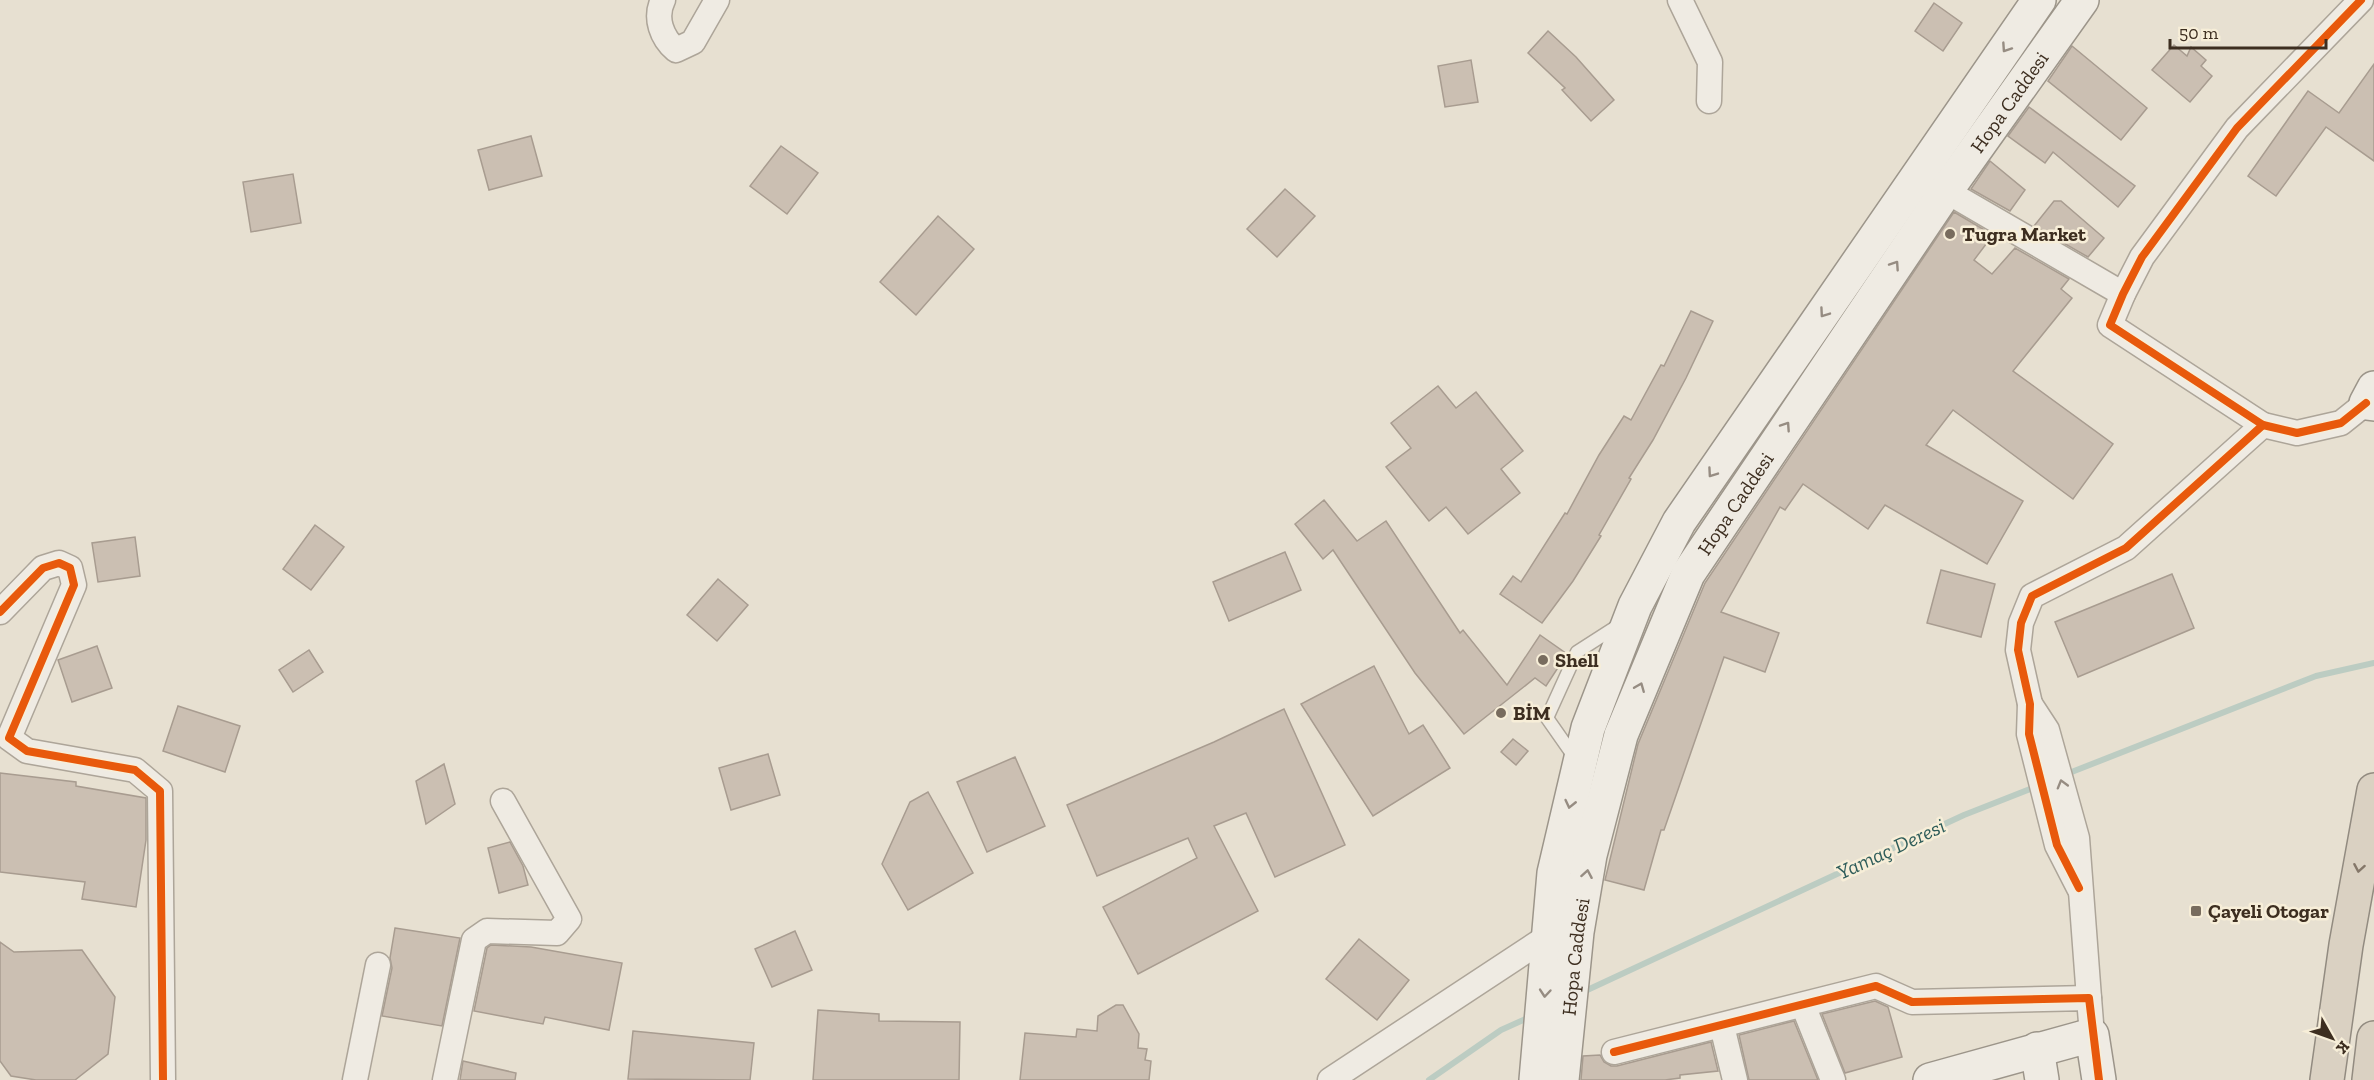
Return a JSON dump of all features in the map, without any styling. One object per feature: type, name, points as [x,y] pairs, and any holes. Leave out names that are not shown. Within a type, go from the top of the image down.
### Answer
[{"type":"highway","points":[[2327,1080],[2346,945],[2374,790]]},
{"type":"highway","points":[[2369,1080],[2374,1038]]},
{"type":"main road","name":"Hopa Caddesi","points":[[1562,1080],[1564,933],[1554,873],[1588,728],[1630,618],[1679,522],[2039,0]]},
{"type":"main road","name":"Hopa Caddesi","points":[[1536,1080],[1564,933],[1590,855],[1621,735],[1688,574],[1946,191],[2082,0]]},
{"type":"main road","points":[[1930,1080],[2039,1065],[2092,1035],[2098,1080]]},
{"type":"street","points":[[663,0],[659,7],[658,19],[665,41],[676,50],[693,42],[717,0]]},
{"type":"street","points":[[1680,0],[1710,62],[1709,101]]},
{"type":"street","points":[[2361,0],[2237,128],[2142,257],[2110,325],[2263,425],[2297,433],[2341,423],[2372,398]]},
{"type":"street","points":[[1946,191],[2123,294]]},
{"type":"street","points":[[2092,1035],[2079,888],[2018,650],[2021,623],[2032,596],[2126,548],[2263,425]]},
{"type":"street","points":[[0,612],[43,568],[59,563],[70,568],[74,585],[9,738],[27,751],[135,770],[160,791],[163,1080]]},
{"type":"street","points":[[445,1080],[474,940],[487,931],[557,933],[569,919],[503,801]]},
{"type":"street","points":[[1330,1080],[1564,933]]},
{"type":"street","points":[[355,1080],[378,965]]},
{"type":"street","points":[[1614,1052],[1876,986],[1912,1002],[2089,998]]},
{"type":"street","points":[[1803,1005],[1833,1080]]},
{"type":"street","points":[[1722,1026],[1735,1080]]},
{"type":"building","points":[[1934,3],[1962,23],[1943,51],[1915,31]]},
{"type":"building","points":[[1548,31],[1576,57],[1614,100],[1591,121],[1562,90],[1565,88],[1528,53]]},
{"type":"building","points":[[2174,45],[2187,56],[2191,47],[2206,60],[2201,66],[2212,76],[2190,102],[2152,70]]},
{"type":"building","points":[[2072,46],[2147,108],[2121,140],[2048,81]]},
{"type":"building","points":[[1471,60],[1478,102],[1445,107],[1438,66]]},
{"type":"building","points":[[2374,64],[2374,161],[2326,127],[2276,196],[2248,176],[2308,91],[2339,113]]},
{"type":"building","points":[[2029,107],[2135,186],[2118,207],[2053,152],[2045,163],[2008,136]]},
{"type":"building","points":[[531,136],[542,176],[489,190],[478,150]]},
{"type":"building","points":[[781,146],[818,173],[787,214],[750,186]]},
{"type":"building","points":[[1990,161],[2025,190],[2010,211],[1971,189]]},
{"type":"building","points":[[293,174],[301,223],[251,232],[243,182]]},
{"type":"building","points":[[1285,189],[1315,216],[1277,257],[1247,229]]},
{"type":"building","points":[[2054,201],[2061,201],[2104,238],[2088,257],[2034,226]]},
{"type":"building","points":[[1954,212],[1993,235],[1974,260],[1992,274],[2015,248],[2069,279],[2061,289],[2072,298],[2013,371],[2113,444],[2073,499],[1953,410],[1926,445],[2023,501],[1987,564],[1885,505],[1868,529],[1803,484],[1785,510],[1780,507],[1721,612],[1779,633],[1765,672],[1724,657],[1664,830],[1661,830],[1644,890],[1605,880],[1638,744],[1705,583]]},
{"type":"building","points":[[938,216],[974,249],[916,315],[880,282]]},
{"type":"building","points":[[1691,311],[1713,321],[1686,378],[1653,440],[1629,478],[1631,479],[1599,535],[1601,536],[1573,581],[1542,623],[1500,594],[1513,576],[1521,582],[1565,513],[1567,514],[1599,455],[1624,416],[1631,420],[1661,365],[1664,366]]},
{"type":"building","points":[[1438,386],[1456,408],[1476,392],[1523,451],[1501,469],[1520,493],[1468,534],[1446,507],[1429,521],[1386,467],[1411,448],[1391,423]]},
{"type":"building","points":[[1324,500],[1357,541],[1386,521],[1460,633],[1463,630],[1507,685],[1540,635],[1567,654],[1546,686],[1535,678],[1464,734],[1415,673],[1333,550],[1323,559],[1295,524]]},
{"type":"building","points":[[315,525],[344,547],[311,590],[283,569]]},
{"type":"building","points":[[135,537],[140,576],[98,582],[92,543]]},
{"type":"building","points":[[1285,552],[1301,590],[1229,621],[1213,582]]},
{"type":"building","points":[[1941,570],[1995,584],[1981,637],[1927,623]]},
{"type":"building","points":[[2172,574],[2194,628],[2078,677],[2055,622]]},
{"type":"building","points":[[718,579],[748,605],[717,641],[687,615]]},
{"type":"building","points":[[97,646],[112,688],[72,702],[58,660]]},
{"type":"building","points":[[309,650],[323,672],[293,692],[279,670]]},
{"type":"building","points":[[1374,666],[1409,734],[1423,725],[1450,768],[1373,816],[1301,704]]},
{"type":"building","points":[[178,706],[240,726],[225,772],[163,751]]},
{"type":"building","points":[[1284,709],[1345,845],[1275,877],[1246,813],[1214,826],[1258,911],[1138,974],[1103,907],[1197,858],[1188,838],[1097,876],[1067,805],[1214,742]]},
{"type":"building","points":[[1513,739],[1528,751],[1516,765],[1501,752]]},
{"type":"building","points":[[768,754],[780,795],[731,810],[719,768]]},
{"type":"building","points":[[1015,757],[1045,826],[987,852],[957,782]]},
{"type":"building","points":[[444,764],[455,804],[426,824],[416,781]]},
{"type":"building","points":[[0,773],[76,782],[76,786],[146,798],[146,840],[136,907],[82,899],[85,882],[0,872]]},
{"type":"building","points":[[928,792],[973,873],[908,910],[882,864],[910,802]]},
{"type":"building","points":[[510,842],[523,866],[528,885],[499,893],[488,848]]},
{"type":"building","points":[[395,928],[460,938],[442,1026],[382,1016],[392,968],[390,958]]},
{"type":"building","points":[[795,931],[812,970],[772,987],[755,949]]},
{"type":"building","points":[[1359,939],[1409,980],[1377,1020],[1326,979]]},
{"type":"building","points":[[0,942],[14,952],[82,950],[115,997],[108,1054],[75,1080],[36,1080],[11,1076],[0,1061]]},
{"type":"building","points":[[491,945],[531,947],[622,963],[609,1030],[545,1017],[543,1024],[474,1011],[487,948]]},
{"type":"building","points":[[1875,1001],[1888,1007],[1902,1057],[1845,1073],[1822,1014]]},
{"type":"building","points":[[1116,1005],[1123,1005],[1139,1034],[1138,1048],[1147,1049],[1145,1060],[1151,1061],[1149,1080],[1020,1080],[1025,1033],[1076,1037],[1077,1029],[1097,1031],[1098,1016]]},
{"type":"building","points":[[818,1010],[879,1014],[879,1021],[960,1022],[959,1080],[813,1080]]},
{"type":"building","points":[[1794,1021],[1818,1080],[1749,1080],[1739,1035]]},
{"type":"building","points":[[633,1031],[754,1043],[750,1080],[628,1079]]},
{"type":"building","points":[[1711,1042],[1718,1071],[1680,1075],[1680,1078],[1665,1080],[1581,1080],[1583,1056],[1600,1055],[1604,1062],[1617,1066]]},
{"type":"building","points":[[463,1061],[516,1073],[515,1080],[460,1080]]},
{"type":"waterway","name":"Yamaç Deresi","points":[[2064,775],[2316,676],[2374,663]]},
{"type":"waterway","name":"Yamaç Deresi","points":[[1583,992],[1964,815],[2038,786]]},
{"type":"waterway","name":"Yamaç Deresi","points":[[1429,1080],[1501,1030],[1530,1017]]},
{"type":"cycle path","points":[[2361,0],[2237,128],[2142,257],[2110,325],[2263,425],[2297,433],[2341,423],[2366,403]]},
{"type":"cycle path","points":[[2079,888],[2057,845],[2029,734],[2030,704],[2018,650],[2021,623],[2032,596],[2126,548],[2263,425]]},
{"type":"cycle path","points":[[0,612],[43,568],[59,563],[70,568],[74,585],[9,738],[27,751],[135,770],[160,791],[163,1080]]},
{"type":"cycle path","points":[[1614,1052],[1876,986],[1912,1002],[2089,998],[2099,1080]]},
{"type":"place","name":"Tugra Market","points":[[1950,234]]},
{"type":"place","name":"Shell","points":[[1543,660]]},
{"type":"place","name":"BİM","points":[[1501,713]]},
{"type":"place","name":"Çayeli Otogar","points":[[2196,911]]}]
